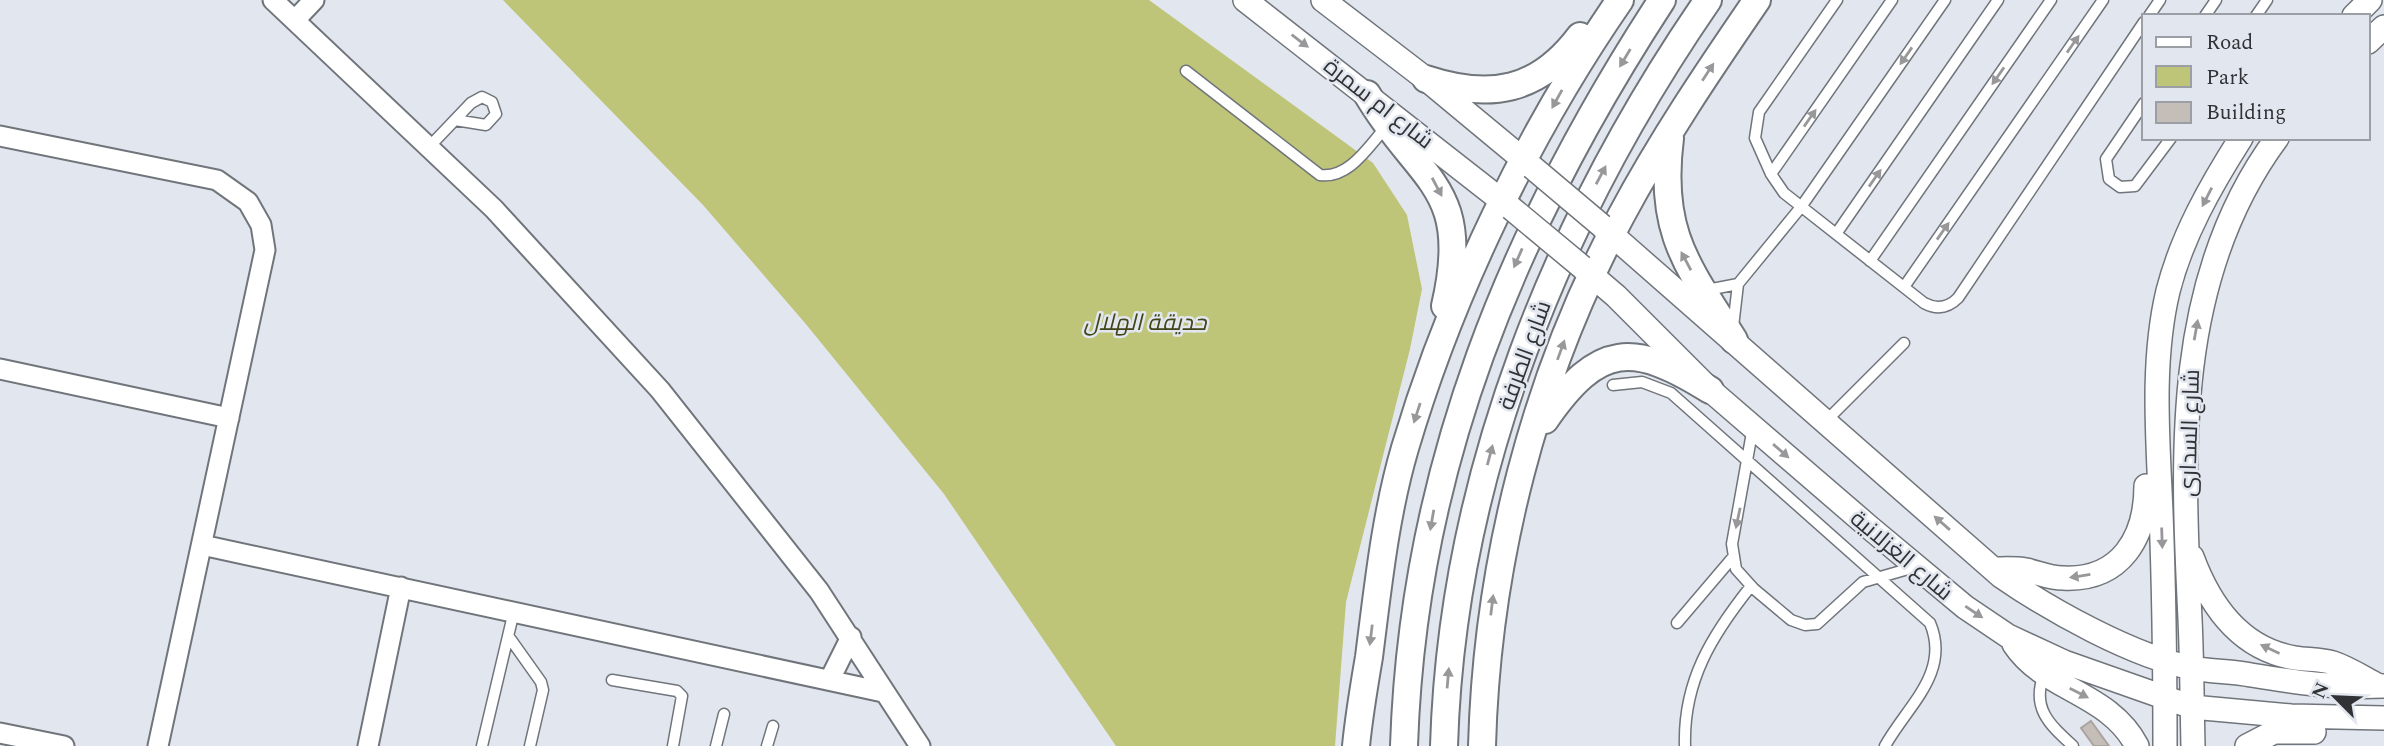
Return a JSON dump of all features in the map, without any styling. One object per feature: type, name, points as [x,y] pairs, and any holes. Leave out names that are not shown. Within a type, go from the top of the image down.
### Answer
[{"type":"main road","points":[[1426,79],[1476,90],[1513,87],[1555,65],[1597,16],[1618,0]]},
{"type":"main road","points":[[1357,742],[1387,529],[1405,449],[1440,349],[1569,77],[1618,0]]},
{"type":"main road","name":"شارع الطرفة","points":[[1404,746],[1406,699],[1434,510],[1465,394],[1516,263],[1541,208],[1595,107],[1662,0]]},
{"type":"main road","name":"شارع الطرفة","points":[[1444,746],[1453,634],[1465,564],[1490,453],[1510,389],[1550,282],[1599,178],[1670,56],[1708,0]]},
{"type":"main road","points":[[1482,746],[1493,597],[1517,487],[1587,272],[1607,230],[1757,0]]},
{"type":"main road","points":[[1367,93],[1387,126],[1429,173],[1448,213],[1454,250],[1440,349]]},
{"type":"main road","points":[[1671,129],[1668,207],[1676,242],[1734,340]]},
{"type":"main road","points":[[1532,438],[1578,377],[1614,359],[1628,357],[1655,360],[1710,390]]},
{"type":"street","points":[[273,0],[430,146],[551,268],[660,390],[764,517],[851,637],[883,692],[920,746]]},
{"type":"street","points":[[295,20],[313,0]]},
{"type":"street","name":"شارع ام سمرة","points":[[1245,0],[1507,205]]},
{"type":"street","name":"شارع ام سمرة","points":[[1323,0],[1529,163]]},
{"type":"street","points":[[2356,14],[2370,0]]},
{"type":"street","points":[[2370,40],[2384,27]]},
{"type":"street","points":[[0,136],[205,176],[229,186],[248,202],[261,225],[265,250],[158,746]]},
{"type":"street","name":"شارع السدارى","points":[[2165,746],[2159,422],[2161,332],[2171,279],[2198,213],[2240,140]]},
{"type":"street","name":"شارع السدارى","points":[[2193,746],[2186,541],[2185,442],[2188,384],[2200,312],[2227,228],[2255,173],[2276,140]]},
{"type":"street","points":[[1529,163],[1993,569],[2031,597],[2067,617],[2192,668],[2250,674],[2312,687],[2382,686]]},
{"type":"street","name":"شارع الغزلانية","points":[[1507,205],[1616,296],[1710,390],[1753,427],[1916,567],[2008,636],[2064,662],[2165,700],[2192,707],[2291,716],[2384,718]]},
{"type":"street","points":[[0,369],[229,418]]},
{"type":"street","points":[[1993,569],[2023,569],[2048,577],[2081,578],[2108,568],[2127,553],[2145,518],[2147,456],[2159,422]]},
{"type":"street","points":[[2186,541],[2212,602],[2237,630],[2282,654],[2330,662],[2382,686]]},
{"type":"street","points":[[202,545],[883,692]]},
{"type":"street","points":[[368,746],[401,587]]},
{"type":"street","points":[[2008,636],[2018,650],[2044,673],[2112,714],[2137,746]]},
{"type":"street","points":[[830,679],[851,637]]},
{"type":"street","points":[[2248,746],[2274,732],[2368,733],[2384,727]]},
{"type":"street","points":[[0,733],[64,746]]},
{"type":"lane","points":[[1837,0],[1759,112],[1755,138],[1771,174],[1784,193],[1924,303],[1938,308],[1958,298],[2142,25]]},
{"type":"lane","points":[[1771,174],[1892,0]]},
{"type":"lane","points":[[1734,340],[1733,316],[1738,285],[1801,207],[1945,0]]},
{"type":"lane","points":[[1836,234],[1998,0]]},
{"type":"lane","points":[[1870,261],[2051,0]]},
{"type":"lane","points":[[1904,287],[2103,0]]},
{"type":"lane","points":[[1186,71],[1320,175],[1329,176],[1347,170],[1387,126]]},
{"type":"lane","points":[[2142,106],[2106,159],[2109,179],[2120,187],[2135,186],[2170,140]]},
{"type":"lane","points":[[430,146],[455,120]]},
{"type":"lane","points":[[1702,289],[1738,285]]},
{"type":"lane","points":[[1826,421],[1904,343]]},
{"type":"lane","points":[[1613,385],[1642,382],[1671,393],[1922,613],[1935,635],[1936,649],[1927,685],[1885,746]]},
{"type":"lane","points":[[1753,427],[1732,544],[1736,569],[1751,586],[1791,620],[1805,625],[1817,624],[1863,582],[1916,567]]},
{"type":"lane","points":[[1677,623],[1734,556]]},
{"type":"lane","points":[[1685,746],[1687,699],[1696,672],[1716,630],[1751,586]]},
{"type":"lane","points":[[482,746],[514,611]]},
{"type":"lane","points":[[509,637],[541,682],[543,690],[530,746]]},
{"type":"lane","points":[[2044,673],[2039,690],[2040,708],[2049,724],[2073,746]]},
{"type":"lane","points":[[612,680],[677,691],[682,695],[673,746]]},
{"type":"lane","points":[[716,746],[724,714]]},
{"type":"lane","points":[[767,746],[773,726]]},
{"type":"green space","name":"حديقة الهلال","points":[[503,0],[1149,0],[1373,163],[1407,215],[1422,289],[1410,349],[1346,602],[1335,746],[1116,746],[944,494],[805,323],[703,205]]},
{"type":"building","points":[[2091,721],[2109,746],[2094,746],[2081,728]]}]
